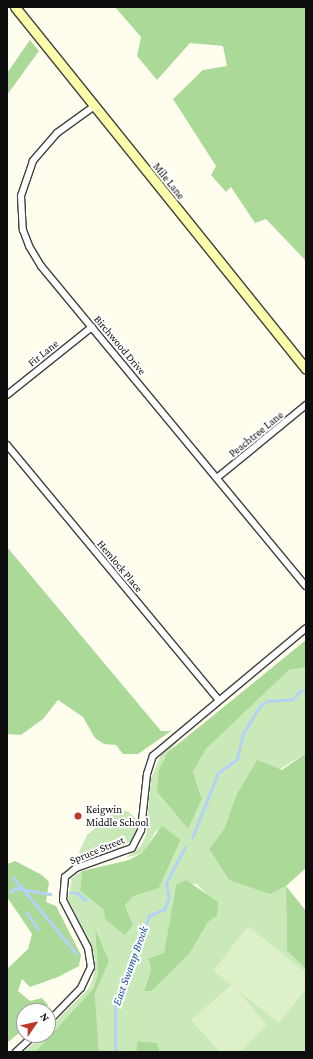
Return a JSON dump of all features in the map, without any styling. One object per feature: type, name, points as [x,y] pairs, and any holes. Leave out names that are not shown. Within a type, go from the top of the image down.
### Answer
[{"type":"street","name":"Mile Lane","points":[[15,7],[93,107],[306,370]]},
{"type":"street","name":"Birchwood Drive","points":[[93,107],[58,133],[33,161],[21,196],[21,212],[28,246],[92,327],[218,477],[306,586]]},
{"type":"street","name":"Fir Lane","points":[[7,395],[92,327]]},
{"type":"street","name":"Peachtree Lane","points":[[218,477],[306,405]]},
{"type":"street","name":"Hemlock Place","points":[[7,445],[218,699]]},
{"type":"street","name":"Spruce Street","points":[[56,1014],[81,988],[91,967],[88,948],[63,900],[65,877],[76,868],[118,855],[134,845],[141,830],[146,774],[153,756],[218,699],[306,628]]},
{"type":"street","points":[[16,1052],[26,1043]]},
{"type":"green space","points":[[115,7],[306,7],[306,261],[266,219],[255,223],[231,187],[226,192],[211,175],[216,166],[173,99],[203,70],[227,66],[223,46],[190,43],[157,80],[137,56],[141,37]]},
{"type":"green space","points":[[30,40],[39,51],[7,95],[7,73]]},
{"type":"green space","points":[[7,547],[161,731],[171,731],[138,754],[123,754],[116,745],[104,744],[95,738],[83,717],[58,700],[43,719],[21,735],[7,734]]},
{"type":"green space","points":[[306,640],[306,667],[289,670],[206,749],[193,772],[202,799],[188,829],[157,792],[159,770],[167,753]]},
{"type":"green space","points":[[306,667],[306,753],[236,796],[224,829],[209,849],[229,880],[286,886],[287,951],[306,969],[306,1052],[160,1052],[157,1043],[139,1041],[136,1052],[99,1052],[95,994],[109,961],[95,930],[98,975],[93,989],[56,1029],[56,1021],[88,989],[93,979],[95,961],[92,946],[68,899],[72,878],[82,871],[80,891],[104,910],[133,925],[125,905],[134,896],[159,888],[181,841],[156,831],[143,853],[125,858],[141,846],[146,835],[151,778],[161,755],[179,740],[164,758],[157,792],[188,829],[202,799],[193,772],[206,749],[289,670]],"holes":[[[197,884],[212,900],[217,916],[208,922],[190,953],[144,991],[151,970],[148,960],[164,954],[176,885]]]},
{"type":"green space","points":[[306,753],[306,868],[286,886],[270,894],[229,880],[209,849],[224,829],[236,796],[257,760],[282,770]]},
{"type":"green space","points":[[117,810],[128,811],[135,818],[137,830],[131,841],[117,850],[82,857],[79,852],[87,835]]},
{"type":"green space","points":[[162,826],[181,840],[159,888],[134,896],[125,905],[133,925],[125,935],[105,919],[104,910],[80,891],[82,871],[129,860],[142,853]]},
{"type":"green space","points":[[15,861],[42,875],[49,882],[46,902],[56,906],[81,955],[79,966],[58,977],[30,987],[22,979],[18,991],[30,1001],[42,998],[46,1003],[16,1003],[16,1036],[7,1043],[7,969],[28,949],[32,934],[7,897],[7,864]]},
{"type":"green space","points":[[186,880],[218,902],[217,916],[208,922],[190,953],[151,991],[144,991],[151,970],[148,959],[164,953],[176,885]]},
{"type":"green space","points":[[286,886],[306,911],[306,969],[287,951]]},
{"type":"green space","points":[[248,926],[306,973],[306,989],[279,1023],[238,991],[267,1025],[240,1052],[220,1052],[191,1020],[231,985],[213,971]]},
{"type":"green space","points":[[95,929],[109,961],[95,994],[99,1052],[35,1052],[43,1043],[56,1043],[56,1029],[93,989],[98,975]]},
{"type":"green space","points":[[138,1041],[157,1043],[160,1052],[136,1052]]},
{"type":"green space","points":[[34,1043],[43,1043],[35,1052],[24,1052]]},
{"type":"waterway","name":"East Swamp Brook","points":[[192,838],[218,773],[237,759],[243,734],[260,706],[267,701],[293,699],[300,691],[306,691]]},
{"type":"waterway","name":"East Swamp Brook","points":[[115,1052],[115,1008],[149,916],[164,909],[169,898],[166,883],[185,848]]},
{"type":"waterway","points":[[13,877],[76,953]]},
{"type":"waterway","points":[[10,892],[16,888],[50,894]]},
{"type":"waterway","points":[[70,893],[77,893],[86,900]]},
{"type":"waterway","points":[[27,912],[38,929]]},
{"type":"place","name":"Keigwin Middle School","points":[[78,816]]}]
